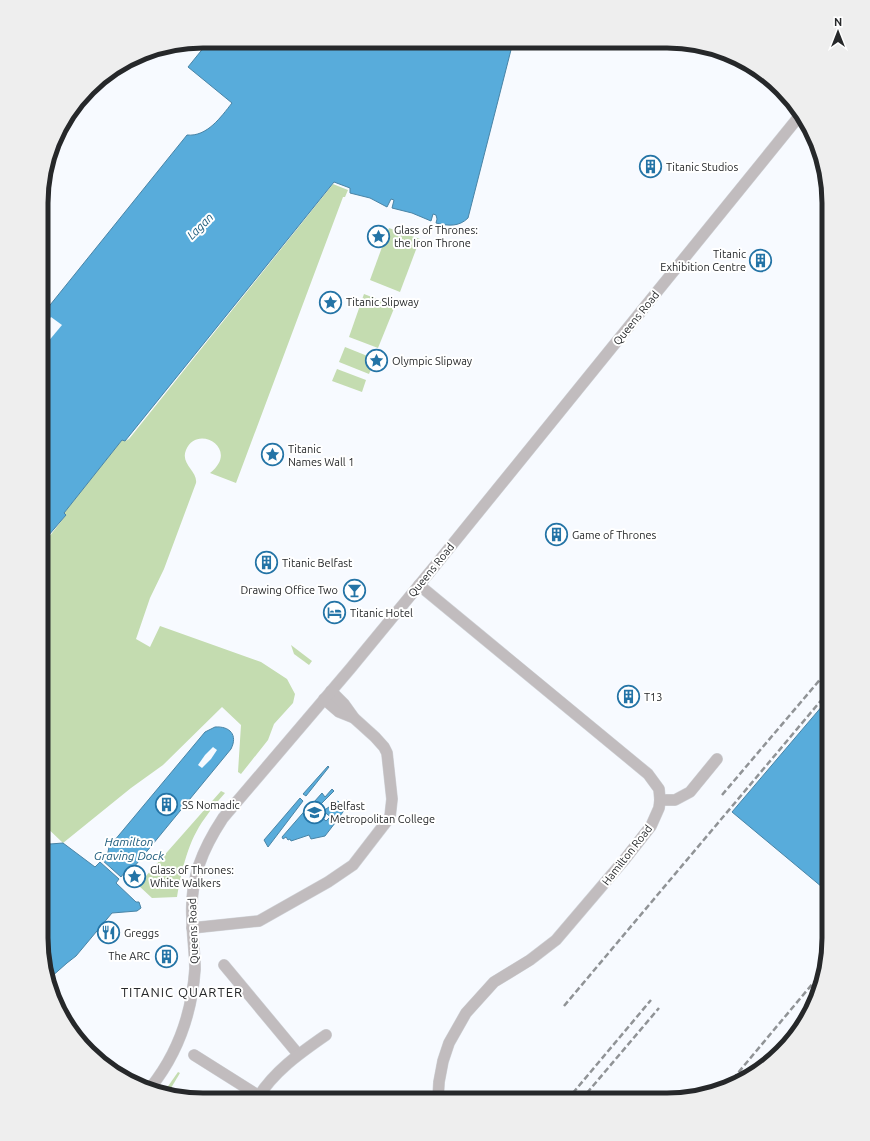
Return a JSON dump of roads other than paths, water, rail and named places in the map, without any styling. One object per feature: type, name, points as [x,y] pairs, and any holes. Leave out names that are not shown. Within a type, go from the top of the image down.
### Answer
[{"type":"street","name":"Queens Road","points":[[153,1085],[162,1072],[178,1042],[189,1010],[195,968],[192,928],[192,894],[201,856],[212,834],[223,818],[419,585],[797,119]]},
{"type":"street","points":[[419,585],[643,769],[659,789],[660,800],[674,800],[690,792],[717,759]]},
{"type":"street","points":[[192,928],[260,921],[328,882],[353,865],[390,817],[392,799],[387,753],[384,747],[354,718],[339,712],[327,695]]},
{"type":"street","name":"Hamilton Road","points":[[438,1093],[443,1062],[449,1043],[466,1013],[494,982],[530,960],[556,940],[651,826],[659,808],[660,800]]},
{"type":"street","points":[[224,965],[298,1054]]},
{"type":"street","points":[[261,1093],[268,1083],[298,1054],[326,1035]]},
{"type":"street","points":[[194,1055],[252,1093]]},
{"type":"water","name":"Lagan","points":[[203,48],[511,48],[468,218],[461,223],[453,225],[436,223],[436,215],[433,214],[431,221],[412,213],[392,208],[394,200],[391,199],[387,207],[370,198],[350,193],[350,188],[334,182],[125,441],[122,440],[64,513],[66,515],[48,536],[48,308],[187,135],[201,133],[213,125],[232,103],[188,67]]},
{"type":"water","points":[[822,706],[822,887],[732,812]]},
{"type":"water","name":"Hamilton Graving Dock","points":[[215,727],[225,728],[231,732],[234,740],[231,749],[134,867],[128,868],[121,877],[102,860],[108,852],[109,847],[205,732]]},
{"type":"water","points":[[328,766],[329,767],[306,796],[303,794]]},
{"type":"water","points":[[332,789],[334,791],[318,807],[314,802],[322,793],[325,797]]},
{"type":"water","points":[[300,798],[303,801],[268,847],[264,840]]},
{"type":"water","points":[[347,800],[350,803],[336,821],[323,811],[338,801],[341,804]]},
{"type":"water","points":[[309,806],[315,811],[310,817],[311,819],[318,814],[326,821],[329,818],[335,823],[325,836],[311,839],[309,835],[291,841],[286,837],[283,839],[282,837]]},
{"type":"water","points":[[48,840],[50,844],[63,843],[95,867],[100,862],[119,879],[116,883],[136,902],[139,902],[141,908],[137,911],[112,913],[76,956],[53,976],[48,948]]},
{"type":"railway","points":[[722,795],[822,677]]},
{"type":"railway","points":[[564,1006],[822,699]]},
{"type":"railway","points":[[734,1078],[817,979]]},
{"type":"railway","points":[[573,1093],[651,1000]]},
{"type":"railway","points":[[587,1093],[659,1008]]},
{"type":"place","name":"Titanic Studios","points":[[650,167]]},
{"type":"place","name":"Glass of Thrones: the Iron Throne","points":[[378,236]]},
{"type":"place","name":"Titanic Exhibition Centre","points":[[761,260]]},
{"type":"place","name":"Titanic Slipway","points":[[331,302]]},
{"type":"place","name":"Olympic Slipway","points":[[376,361]]},
{"type":"place","name":"Titanic Names Wall 1","points":[[272,455]]},
{"type":"place","name":"Game of Thrones","points":[[556,535]]},
{"type":"place","name":"Titanic Belfast","points":[[266,563]]},
{"type":"place","name":"Drawing Office Two","points":[[354,590]]},
{"type":"place","name":"Titanic Hotel","points":[[335,613]]},
{"type":"place","name":"T13","points":[[628,697]]},
{"type":"place","name":"SS Nomadic","points":[[166,805]]},
{"type":"place","name":"Belfast Metropolitan College","points":[[314,812]]},
{"type":"place","name":"Glass of Thrones: White Walkers","points":[[134,876]]},
{"type":"place","name":"Greggs","points":[[108,933]]},
{"type":"place","name":"The ARC","points":[[166,956]]},
{"type":"district","name":"TITANIC QUARTER","points":[[182,992]]}]
